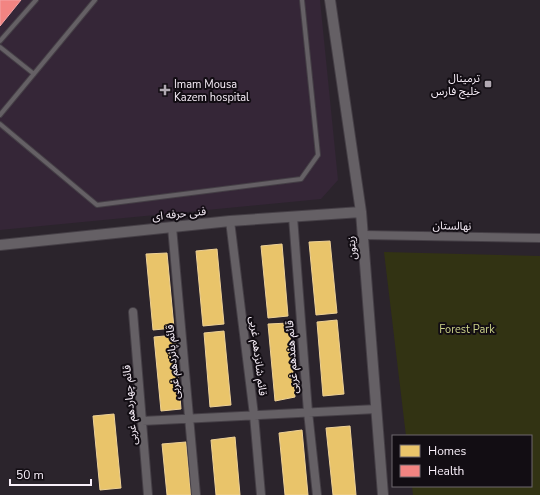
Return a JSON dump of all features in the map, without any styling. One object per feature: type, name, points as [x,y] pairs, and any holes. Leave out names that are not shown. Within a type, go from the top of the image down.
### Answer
[{"type":"street","name":"زیتون","points":[[330,0],[361,212],[383,495]]},
{"type":"street","name":"فنی حرفه ای","points":[[0,245],[230,221],[361,212]]},
{"type":"street","name":"قائم هفدهم غربی","points":[[292,217],[308,412],[317,495]]},
{"type":"street","name":"قائم شانزدهم غربی","points":[[230,221],[254,415],[261,495]]},
{"type":"street","name":"قائم پانزدهم غربی","points":[[172,227],[196,495]]},
{"type":"street","name":"نهالستان","points":[[363,235],[540,238]]},
{"type":"street","name":"قائم چهاردهم غربی","points":[[133,312],[148,495]]},
{"type":"street","points":[[142,420],[377,409]]},
{"type":"lane","points":[[0,42],[36,0]]},
{"type":"lane","points":[[0,115],[95,0]]},
{"type":"lane","points":[[0,124],[97,205],[301,179],[318,155],[302,0]]},
{"type":"lane","points":[[0,47],[34,74]]},
{"type":"shaded area","name":"Imam Mousa Kazem hospital","points":[[0,0],[320,0],[338,180],[321,199],[0,230]]},
{"type":"green space","name":"Forest Park","points":[[384,252],[540,256],[540,495],[413,495],[412,487],[532,487],[532,435],[406,435]]},
{"type":"building: Homes","points":[[330,241],[337,313],[316,315],[309,242]]},
{"type":"building: Homes","points":[[282,244],[288,316],[268,318],[261,246]]},
{"type":"building: Homes","points":[[217,249],[224,324],[203,326],[196,251]]},
{"type":"building: Homes","points":[[167,253],[174,328],[153,330],[146,254]]},
{"type":"building: Homes","points":[[337,320],[344,394],[323,396],[317,322]]},
{"type":"building: Homes","points":[[289,323],[295,397],[275,401],[268,324]]},
{"type":"building: Homes","points":[[224,331],[231,405],[210,407],[204,333]]},
{"type":"building: Homes","points":[[175,335],[181,409],[161,411],[154,337]]},
{"type":"building: Homes","points":[[114,414],[121,488],[100,490],[93,416]]},
{"type":"building: Homes","points":[[350,426],[356,495],[333,495],[326,428]]},
{"type":"building: Homes","points":[[302,430],[308,495],[285,495],[279,433]]},
{"type":"building: Homes","points":[[235,437],[240,495],[216,495],[211,440]]},
{"type":"building: Homes","points":[[186,442],[191,495],[167,495],[162,444]]},
{"type":"building: Health","points":[[0,0],[21,0],[0,26]]},
{"type":"place","name":"ترمینال خلیج فارس","points":[[488,84]]},
{"type":"place","name":"Imam Mousa Kazem hospital","points":[[165,90]]}]
